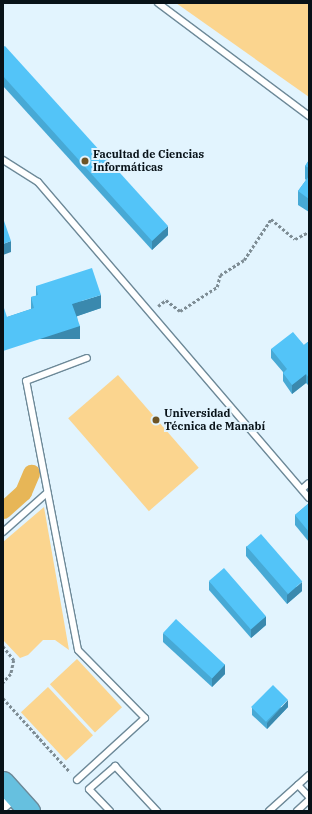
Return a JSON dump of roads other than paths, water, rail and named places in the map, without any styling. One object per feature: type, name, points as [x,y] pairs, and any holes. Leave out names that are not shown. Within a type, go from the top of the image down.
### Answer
[{"type":"main road","points":[[7,793],[29,811]]},
{"type":"lane","points":[[158,3],[309,116]]},
{"type":"lane","points":[[3,160],[38,182],[309,498]]},
{"type":"lane","points":[[77,780],[144,718],[78,650],[26,381],[87,358]]},
{"type":"lane","points":[[302,489],[309,483]]},
{"type":"lane","points":[[3,532],[47,493]]},
{"type":"lane","points":[[110,811],[89,789],[115,766],[157,811]]},
{"type":"lane","points":[[269,811],[309,775]]},
{"type":"lane","points":[[298,785],[309,797]]},
{"type":"lane","points":[[297,811],[309,800]]},
{"type":"waterway","points":[[3,510],[23,492],[31,473]]},
{"type":"place","name":"Facultad de Ciencias Informáticas","points":[[85,161]]},
{"type":"place","name":"Universidad Técnica de Manabí","points":[[156,420]]}]
